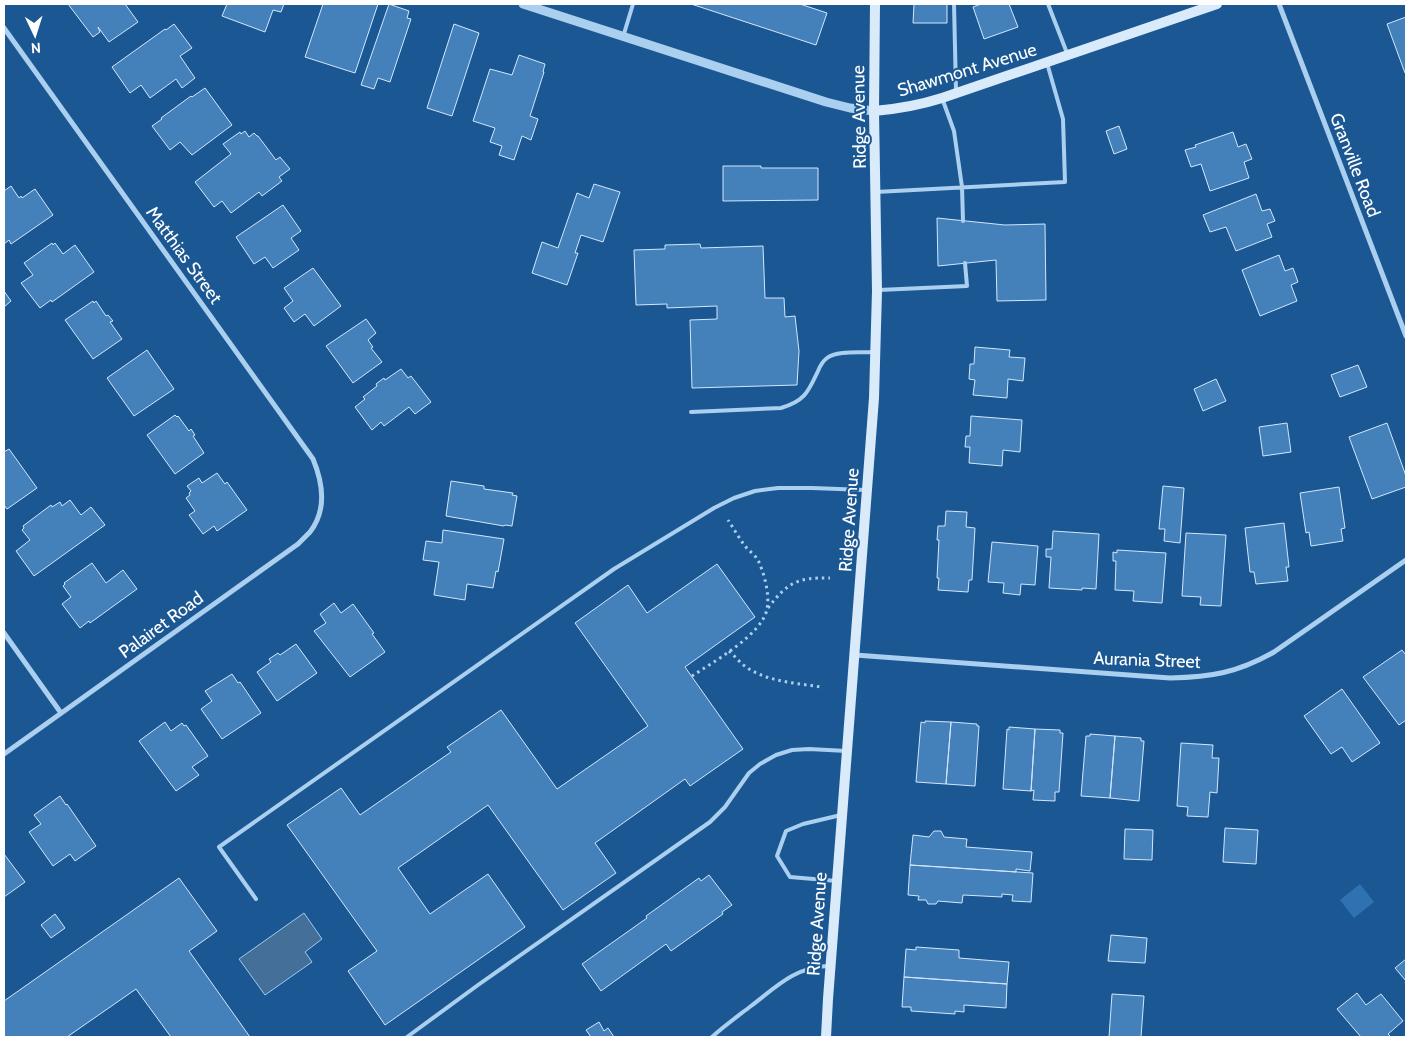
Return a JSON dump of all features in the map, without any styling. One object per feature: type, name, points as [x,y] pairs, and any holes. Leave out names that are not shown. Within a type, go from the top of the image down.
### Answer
[{"type":"main road","name":"Ridge Avenue","points":[[826,1037],[876,352],[875,4]]},
{"type":"main road","name":"Shawmont Avenue","points":[[874,110],[906,107],[956,94],[1217,4]]},
{"type":"street","name":"Shawmont Avenue","points":[[523,4],[826,102],[850,108],[874,110]]},
{"type":"street","name":"Granville Road","points":[[1279,4],[1406,336]]},
{"type":"street","name":"Matthias Street","points":[[4,28],[313,459],[320,476],[322,490],[321,507]]},
{"type":"street","name":"Palairet Road","points":[[4,754],[298,544],[310,532],[317,520],[321,507]]},
{"type":"street","name":"Aurania Street","points":[[855,655],[1170,678],[1196,678],[1216,675],[1236,670],[1274,652],[1406,560]]},
{"type":"street","points":[[4,633],[61,713]]},
{"type":"lane","points":[[623,37],[633,4]]},
{"type":"lane","points":[[954,4],[956,94]]},
{"type":"lane","points":[[1048,4],[1068,55]]},
{"type":"lane","points":[[876,192],[1065,182],[1063,119],[1047,62]]},
{"type":"lane","points":[[942,98],[954,131],[962,187],[963,221]]},
{"type":"lane","points":[[877,291],[967,286],[965,263]]},
{"type":"lane","points":[[691,412],[781,408],[794,404],[810,388],[827,357],[838,353],[876,352]]},
{"type":"lane","points":[[256,899],[220,847],[614,569],[714,508],[734,498],[755,491],[778,488],[867,490]]},
{"type":"lane","points":[[407,1037],[710,822],[725,808],[749,774],[760,764],[776,755],[792,750],[847,751]]},
{"type":"lane","points":[[837,881],[790,877],[777,856],[786,831],[802,824],[842,815]]},
{"type":"lane","points":[[712,1037],[786,978],[816,966],[831,966]]},
{"type":"path","points":[[724,515],[744,545],[757,558],[764,574],[767,609]]},
{"type":"path","points":[[692,676],[757,629],[767,609],[784,589],[794,582],[804,579],[830,578]]},
{"type":"path","points":[[729,651],[747,667],[764,676],[784,682],[821,687]]},
{"type":"shaded area","points":[[1360,884],[1374,902],[1354,918],[1340,900]]},
{"type":"shaded area","points":[[304,913],[322,939],[305,952],[312,962],[265,995],[239,959]]},
{"type":"building","points":[[68,4],[125,4],[138,22],[109,42],[98,27],[100,32],[93,37]]},
{"type":"building","points":[[227,4],[284,4],[281,12],[273,10],[265,32],[222,16]]},
{"type":"building","points":[[323,4],[378,4],[355,73],[305,57]]},
{"type":"building","points":[[389,4],[409,11],[407,18],[411,19],[390,82],[378,78],[374,89],[361,85]]},
{"type":"building","points":[[691,4],[800,4],[827,13],[816,45]]},
{"type":"building","points":[[914,4],[947,4],[947,23],[913,23]]},
{"type":"building","points":[[981,4],[1009,4],[1018,27],[984,39],[973,7]]},
{"type":"building","points":[[1406,17],[1406,73],[1405,73],[1387,24]]},
{"type":"building","points":[[174,24],[192,48],[180,56],[195,78],[182,88],[176,79],[150,98],[141,85],[130,93],[112,67]]},
{"type":"building","points":[[454,24],[479,33],[452,116],[427,108]]},
{"type":"building","points":[[519,55],[545,64],[530,116],[538,119],[531,140],[522,136],[514,160],[499,155],[502,146],[490,142],[495,128],[473,121],[490,69],[512,75]]},
{"type":"building","points":[[205,88],[232,125],[192,155],[180,142],[170,150],[152,126],[191,96]]},
{"type":"building","points":[[1119,126],[1127,149],[1114,154],[1106,131]]},
{"type":"building","points":[[245,131],[249,137],[254,133],[258,136],[276,160],[280,157],[290,169],[279,177],[282,181],[262,196],[259,192],[231,213],[222,201],[214,207],[195,182],[231,154],[223,144],[240,132],[241,134]]},
{"type":"building","points":[[1233,132],[1238,147],[1246,144],[1252,159],[1244,162],[1249,178],[1210,191],[1201,164],[1191,167],[1185,150]]},
{"type":"building","points":[[723,166],[818,168],[818,200],[723,201]]},
{"type":"building","points":[[594,184],[620,192],[603,242],[581,235],[575,253],[578,253],[567,285],[532,273],[542,242],[558,248],[577,193],[589,198]]},
{"type":"building","points":[[11,186],[19,198],[35,189],[53,215],[11,244],[9,240],[4,244],[4,191]]},
{"type":"building","points":[[1256,194],[1262,211],[1270,209],[1275,221],[1267,224],[1272,237],[1236,251],[1226,227],[1210,232],[1203,215]]},
{"type":"building","points":[[283,205],[301,231],[291,238],[299,250],[273,268],[265,257],[254,264],[236,237]]},
{"type":"building","points":[[937,218],[1005,225],[1045,224],[1046,300],[997,301],[996,260],[938,266]]},
{"type":"building","points":[[52,243],[53,245],[55,243],[63,254],[75,245],[94,272],[52,302],[51,300],[40,308],[21,283],[33,275],[24,263]]},
{"type":"building","points":[[700,244],[701,248],[763,246],[765,298],[784,298],[785,317],[795,316],[799,351],[797,385],[692,388],[690,320],[717,319],[717,306],[667,308],[667,304],[636,305],[634,250],[665,249],[665,245]]},
{"type":"building","points":[[1279,255],[1285,271],[1293,268],[1298,282],[1291,285],[1297,301],[1260,316],[1242,270]]},
{"type":"building","points":[[313,268],[341,306],[314,326],[305,314],[294,322],[284,308],[293,301],[284,288]]},
{"type":"building","points":[[4,291],[11,301],[4,307]]},
{"type":"building","points":[[93,301],[94,303],[96,301],[106,316],[108,315],[113,321],[110,322],[122,339],[93,359],[65,320]]},
{"type":"building","points":[[366,319],[376,333],[368,340],[373,347],[371,348],[382,362],[353,383],[326,346]]},
{"type":"building","points":[[975,347],[1010,350],[1009,357],[1025,358],[1023,381],[1008,379],[1007,398],[973,395],[975,380],[969,379],[970,364],[974,364]]},
{"type":"building","points":[[147,350],[174,389],[134,416],[107,378]]},
{"type":"building","points":[[1358,365],[1367,387],[1340,397],[1331,375]]},
{"type":"building","points":[[401,369],[408,378],[411,376],[431,402],[415,414],[409,407],[384,426],[381,422],[372,430],[355,407],[365,399],[363,397],[377,386],[376,384]]},
{"type":"building","points":[[1216,379],[1226,401],[1203,411],[1194,389]]},
{"type":"building","points":[[175,415],[178,416],[189,431],[191,429],[195,435],[193,436],[204,453],[175,474],[147,435]]},
{"type":"building","points":[[971,416],[1022,420],[1020,452],[1003,450],[1002,466],[969,463],[970,447],[965,447],[966,436],[970,436]]},
{"type":"building","points":[[1287,423],[1291,452],[1263,456],[1259,427]]},
{"type":"building","points":[[1387,423],[1406,476],[1406,487],[1372,499],[1349,437]]},
{"type":"building","points":[[9,449],[37,488],[7,509],[4,505],[4,452]]},
{"type":"building","points":[[217,473],[225,484],[227,482],[247,510],[217,531],[214,526],[203,534],[189,515],[195,511],[186,498],[190,495],[191,491],[187,486],[199,478],[202,483]]},
{"type":"building","points":[[451,481],[484,486],[484,489],[513,493],[512,495],[517,496],[512,526],[446,516]]},
{"type":"building","points":[[1163,486],[1184,488],[1180,543],[1164,541],[1165,529],[1159,529]]},
{"type":"building","points":[[1339,487],[1345,528],[1341,529],[1343,541],[1311,546],[1309,532],[1306,533],[1300,493]]},
{"type":"building","points":[[70,500],[81,515],[91,507],[105,525],[34,576],[16,551],[30,540],[22,530],[23,526],[51,505],[52,507],[60,502],[62,506]]},
{"type":"building","points":[[946,511],[967,512],[966,527],[975,528],[972,580],[969,580],[968,592],[938,590],[938,526],[945,526]]},
{"type":"building","points":[[1284,523],[1289,567],[1286,567],[1288,581],[1256,584],[1254,572],[1250,572],[1245,528]]},
{"type":"building","points":[[443,530],[504,539],[493,588],[467,584],[465,600],[434,595],[439,562],[423,560],[426,541],[442,543]]},
{"type":"building","points":[[1053,531],[1099,534],[1096,589],[1049,588],[1051,557],[1046,557],[1046,549],[1052,549]]},
{"type":"building","points":[[1186,533],[1226,535],[1221,606],[1200,605],[1201,597],[1182,596]]},
{"type":"building","points":[[992,542],[1038,546],[1035,585],[1021,584],[1020,595],[1003,593],[1004,583],[988,582]]},
{"type":"building","points":[[1117,550],[1166,553],[1162,603],[1133,601],[1134,591],[1115,590],[1116,561],[1113,561],[1113,552],[1117,553]]},
{"type":"building","points":[[92,563],[106,583],[123,570],[137,589],[90,623],[89,621],[80,628],[62,604],[71,597],[63,586],[64,583]]},
{"type":"building","points":[[717,564],[755,617],[685,667],[743,749],[690,786],[685,779],[595,843],[616,873],[563,910],[488,805],[398,868],[430,914],[488,874],[525,927],[385,1025],[348,971],[377,951],[287,825],[341,788],[360,815],[451,752],[447,747],[501,710],[557,789],[648,726],[575,623],[628,585],[647,613]]},
{"type":"building","points":[[334,603],[341,613],[353,604],[385,652],[350,677],[314,631],[326,623],[320,614]]},
{"type":"building","points":[[296,644],[317,673],[277,701],[257,672],[271,662],[269,659],[278,653],[280,655]]},
{"type":"building","points":[[1402,650],[1406,655],[1406,720],[1399,725],[1363,677]]},
{"type":"building","points":[[232,674],[238,683],[240,682],[261,713],[222,739],[201,709],[212,701],[205,691]]},
{"type":"building","points":[[1342,689],[1380,743],[1352,762],[1342,747],[1331,754],[1304,716]]},
{"type":"building","points":[[925,721],[951,722],[946,784],[916,782],[921,722],[925,723]]},
{"type":"building","points":[[165,722],[171,731],[182,723],[184,726],[186,725],[208,756],[192,767],[199,775],[176,791],[139,741]]},
{"type":"building","points":[[951,722],[977,724],[979,726],[975,786],[946,784]]},
{"type":"building","points":[[1009,727],[1035,729],[1031,791],[1003,789],[1007,729],[1009,730]]},
{"type":"building","points":[[1035,729],[1060,730],[1060,733],[1063,733],[1059,792],[1055,792],[1055,801],[1033,800],[1034,790],[1031,791]]},
{"type":"building","points":[[1090,734],[1115,736],[1110,798],[1081,796],[1086,736],[1090,736]]},
{"type":"building","points":[[1115,736],[1141,738],[1141,741],[1144,741],[1139,801],[1110,798]]},
{"type":"building","points":[[1181,743],[1213,745],[1212,758],[1219,758],[1217,793],[1210,792],[1208,817],[1187,816],[1188,807],[1177,806]]},
{"type":"building","points":[[60,796],[96,846],[75,861],[70,854],[53,866],[29,832],[41,824],[34,815]]},
{"type":"building","points":[[1225,828],[1258,830],[1256,864],[1223,862]]},
{"type":"building","points":[[1125,829],[1153,830],[1152,860],[1124,859]]},
{"type":"building","points":[[934,831],[941,831],[944,837],[967,839],[966,847],[1032,852],[1030,871],[1016,869],[1016,872],[910,865],[913,835],[929,837]]},
{"type":"building","points":[[4,854],[25,882],[4,897]]},
{"type":"building","points":[[910,865],[1033,873],[1031,902],[1012,901],[1013,895],[1002,894],[1002,897],[963,895],[962,903],[938,901],[936,904],[928,904],[926,900],[918,900],[919,896],[908,895]]},
{"type":"building","points":[[709,875],[732,905],[722,912],[723,914],[671,951],[666,944],[601,991],[582,964],[699,878],[701,881]]},
{"type":"building","points":[[179,878],[217,931],[189,951],[250,1037],[171,1037],[136,989],[67,1037],[4,1037],[4,1001]]},
{"type":"building","points":[[55,914],[65,928],[51,938],[41,925]]},
{"type":"building","points":[[1111,935],[1147,938],[1145,963],[1108,961]]},
{"type":"building","points":[[916,947],[959,950],[959,958],[1009,962],[1007,984],[904,977],[906,949],[916,950]]},
{"type":"building","points":[[1406,959],[1406,981],[1395,968]]},
{"type":"building","points":[[904,977],[1007,984],[1006,1008],[964,1005],[964,1012],[955,1011],[955,1014],[911,1011],[911,1007],[902,1007]]},
{"type":"building","points":[[1357,993],[1366,1005],[1381,994],[1403,1021],[1388,1034],[1389,1037],[1361,1037],[1337,1009]]},
{"type":"building","points":[[1112,994],[1144,996],[1141,1037],[1109,1037]]},
{"type":"building","points":[[599,1022],[604,1031],[608,1028],[614,1037],[591,1037],[586,1030]]}]
